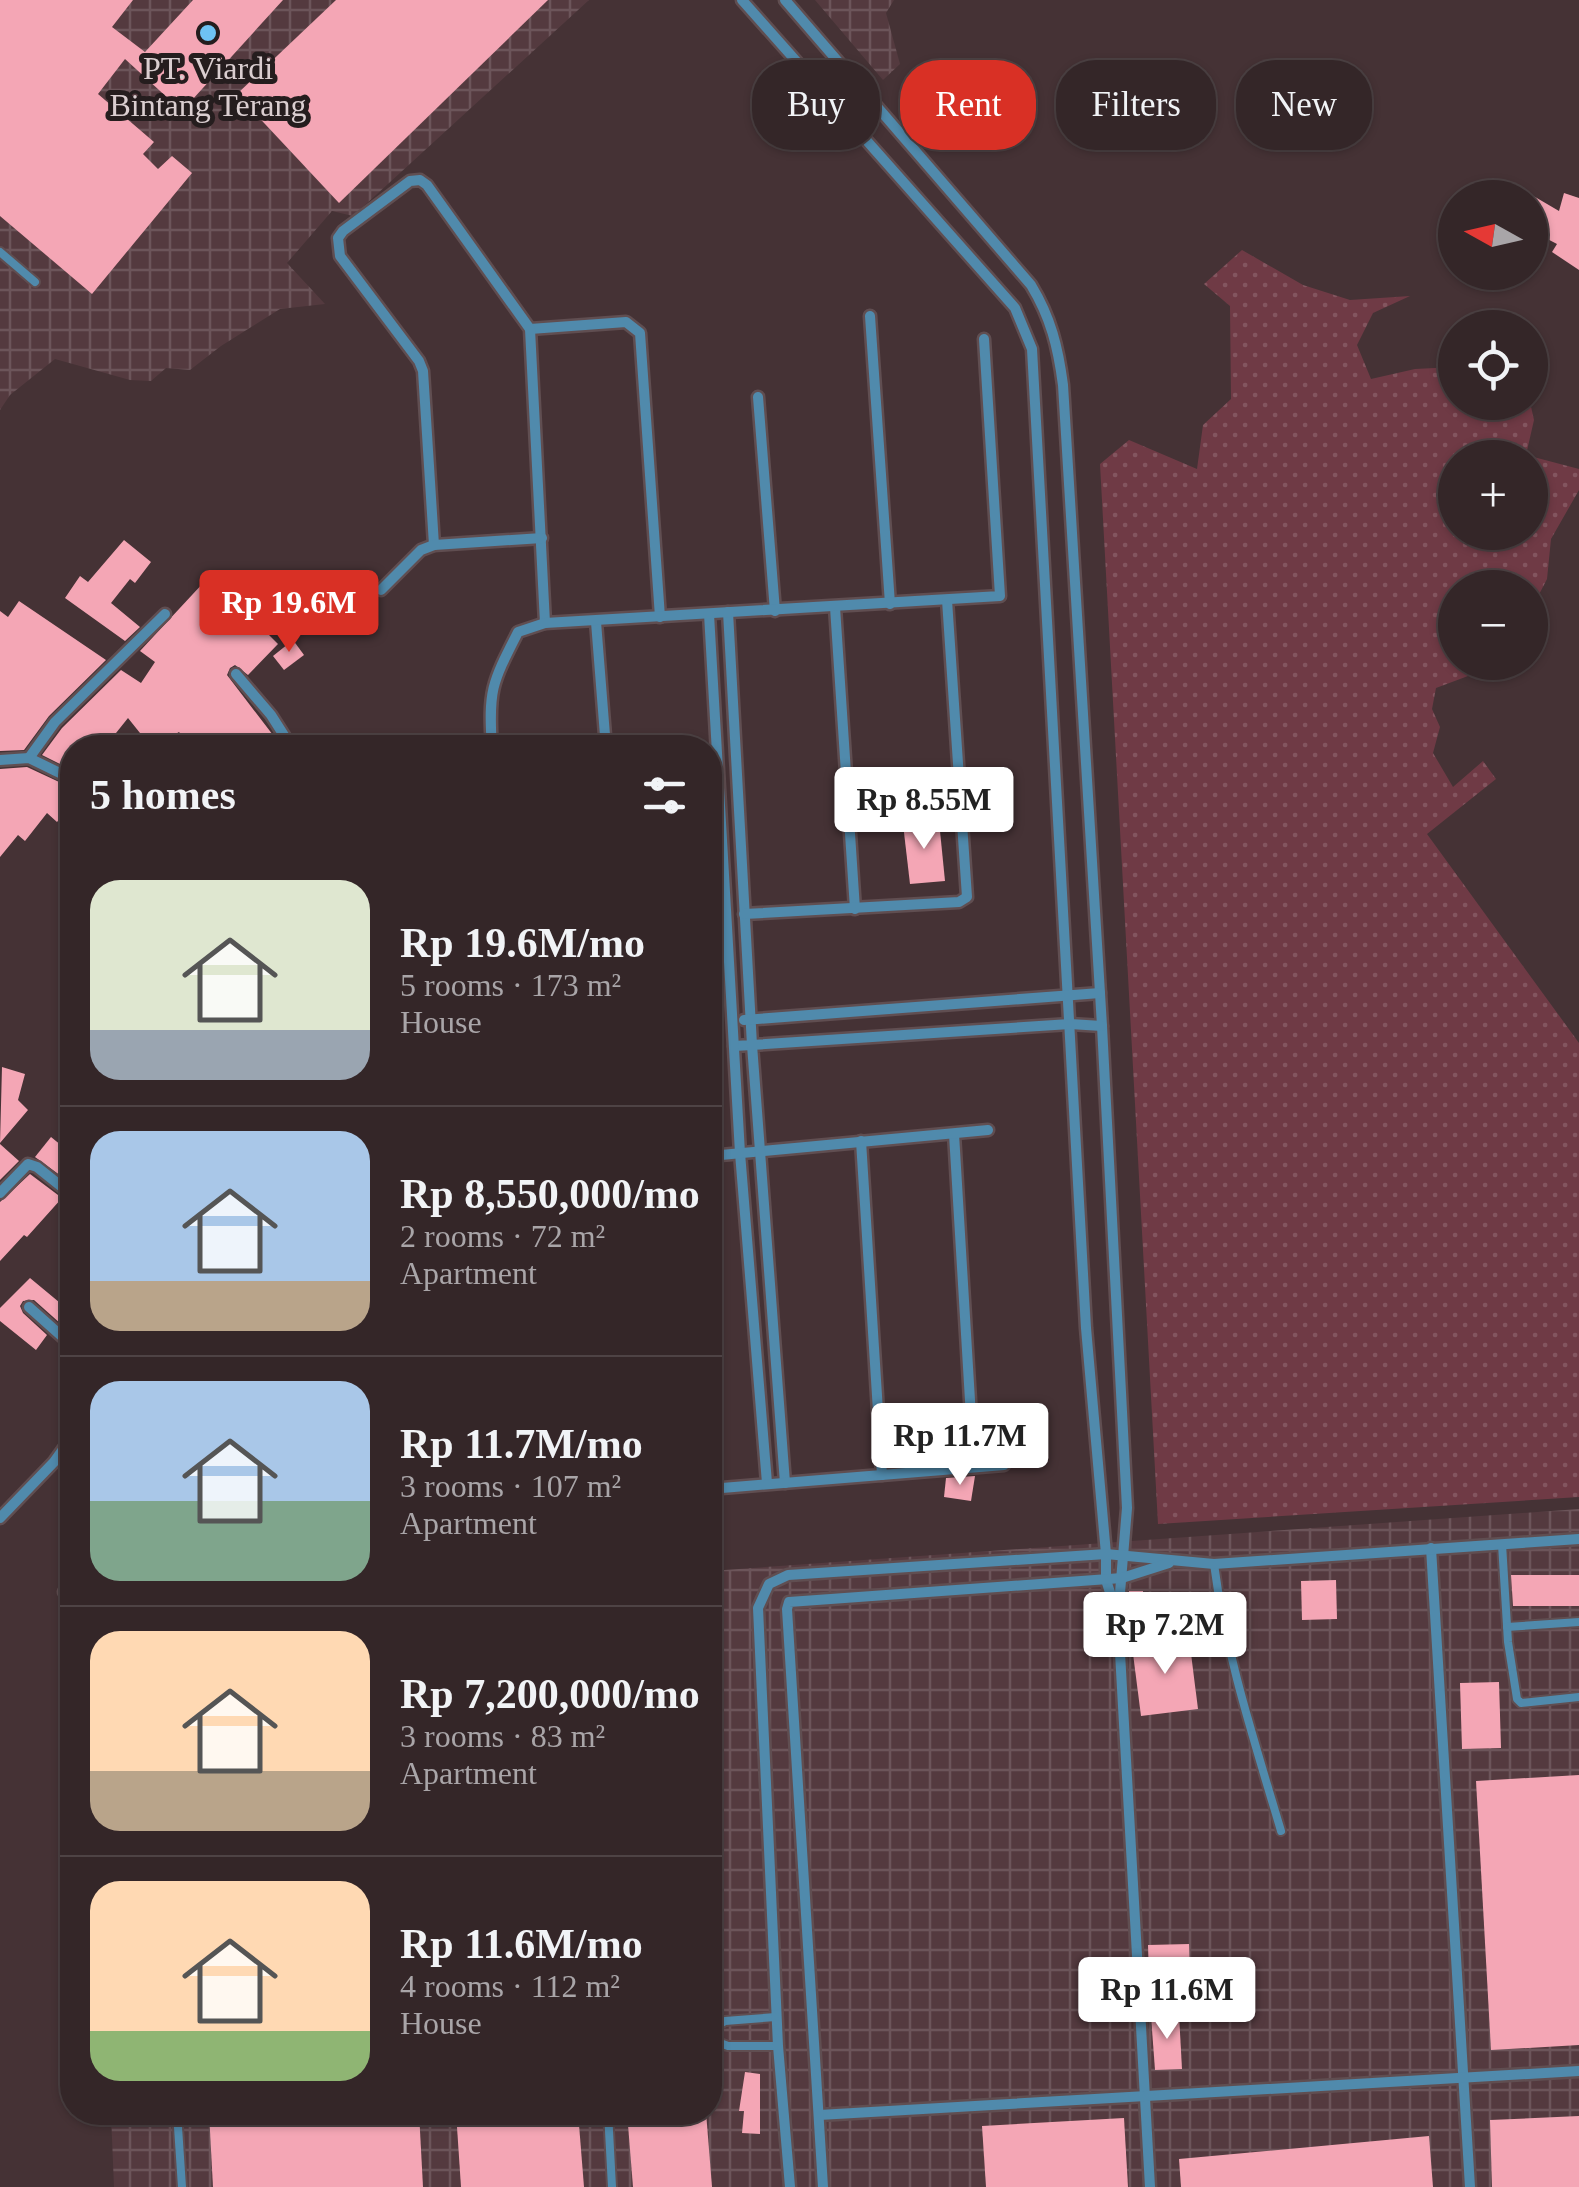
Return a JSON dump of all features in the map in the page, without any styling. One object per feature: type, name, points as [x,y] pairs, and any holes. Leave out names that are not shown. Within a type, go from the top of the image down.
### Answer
[{"type":"street","points":[[742,0],[1016,308],[1026,330],[1033,368],[1086,1328],[1106,1580],[1118,1617]]},
{"type":"street","points":[[785,0],[1032,285],[1056,337],[1063,385],[1100,993],[1127,1508],[1118,1617],[1150,2187]]},
{"type":"street","points":[[434,545],[423,371],[340,256],[338,238],[410,181],[420,180],[530,329],[546,622]]},
{"type":"street","points":[[870,316],[890,604]]},
{"type":"street","points":[[530,329],[626,322],[640,332],[660,617]]},
{"type":"street","points":[[491,735],[489,700],[494,679],[518,632],[546,622],[1000,596],[984,339]]},
{"type":"street","points":[[758,396],[775,611]]},
{"type":"street","points":[[380,590],[422,550],[434,545],[542,538]]},
{"type":"street","points":[[744,914],[959,902],[967,897],[947,600]]},
{"type":"street","points":[[835,607],[855,908]]},
{"type":"street","points":[[728,612],[750,1020],[786,1483]]},
{"type":"street","points":[[29,758],[56,722],[166,614]]},
{"type":"street","points":[[709,614],[716,735]]},
{"type":"street","points":[[596,622],[605,735]]},
{"type":"street","points":[[236,674],[284,735]]},
{"type":"street","points":[[0,760],[29,758],[60,773]]},
{"type":"street","points":[[722,849],[740,1154],[767,1483]]},
{"type":"street","points":[[733,1020],[1100,993]]},
{"type":"street","points":[[734,1046],[1070,1024],[1102,1026]]},
{"type":"street","points":[[722,1155],[988,1130]]},
{"type":"street","points":[[954,1134],[974,1467]]},
{"type":"street","points":[[861,1141],[882,1474]]},
{"type":"street","points":[[0,1192],[28,1164],[60,1185]]},
{"type":"street","points":[[30,1307],[60,1335]]},
{"type":"street","points":[[0,1518],[60,1454]]},
{"type":"street","points":[[722,1488],[1004,1465]]},
{"type":"street","points":[[790,2187],[776,2017],[758,1608],[769,1584],[788,1575],[1106,1554],[1214,1564],[1579,1540]]},
{"type":"street","points":[[1431,1548],[1470,2187]]},
{"type":"street","points":[[765,1591],[789,1602],[1106,1580],[1173,1562]]},
{"type":"street","points":[[789,1602],[824,2187]]},
{"type":"street","points":[[819,2114],[1579,2071]]},
{"type":"lane","points":[[0,252],[34,282]]},
{"type":"lane","points":[[1502,1544],[1507,1628],[1518,1701],[1579,1697]]},
{"type":"lane","points":[[1214,1564],[1230,1661],[1281,1831]]},
{"type":"lane","points":[[1507,1628],[1579,1622]]},
{"type":"lane","points":[[722,2023],[776,2017]]},
{"type":"lane","points":[[722,2044],[778,2046]]},
{"type":"lane","points":[[178,2125],[182,2187]]},
{"type":"lane","points":[[609,2125],[612,2187]]},
{"type":"shaded area","points":[[0,0],[589,0],[353,216],[332,211],[287,263],[325,304],[280,309],[190,370],[166,368],[151,381],[130,380],[55,359],[10,395],[0,410]]},
{"type":"shaded area","points":[[815,0],[894,0],[886,13],[900,64],[883,80],[880,60],[866,60]]},
{"type":"shaded area","points":[[1242,250],[1303,285],[1350,300],[1410,296],[1373,313],[1357,345],[1371,379],[1438,368],[1438,420],[1534,420],[1529,440],[1438,440],[1438,550],[1548,550],[1548,461],[1579,469],[1579,490],[1551,539],[1548,570],[1438,570],[1438,680],[1457,680],[1436,688],[1432,709],[1440,727],[1433,753],[1453,787],[1483,761],[1496,779],[1427,834],[1579,1043],[1579,1497],[1158,1524],[1100,464],[1129,440],[1197,469],[1203,425],[1231,399],[1230,306],[1204,284]]},
{"type":"shaded area","points":[[1579,1509],[1579,2187],[114,2187],[111,2125],[722,2125],[722,1570]]},
{"type":"building","points":[[0,0],[133,0],[112,27],[145,52],[193,0],[283,0],[182,111],[125,59],[98,94],[154,142],[143,154],[158,169],[172,156],[192,173],[92,294],[0,216]]},
{"type":"building","points":[[336,0],[548,0],[339,203],[237,94]]},
{"type":"building","points":[[1564,193],[1579,198],[1579,270],[1552,252],[1557,244],[1548,239],[1548,205],[1559,211]]},
{"type":"building","points":[[124,540],[151,562],[135,583],[130,579],[111,603],[140,627],[125,641],[65,598],[80,576],[88,582]]},
{"type":"building","points":[[205,581],[278,644],[248,675],[235,665],[227,675],[273,735],[179,732],[142,735],[128,718],[114,735],[60,735],[60,764],[42,755],[62,728],[121,670],[141,683],[155,662],[140,651]]},
{"type":"building","points":[[19,601],[106,660],[49,716],[24,750],[0,751],[0,611],[8,617]]},
{"type":"building","points":[[293,640],[304,655],[284,670],[273,656]]},
{"type":"building","points":[[27,767],[60,782],[60,818],[57,822],[47,813],[25,841],[18,835],[0,857],[0,769]]},
{"type":"building","points":[[939,821],[945,881],[910,884],[903,824]]},
{"type":"building","points":[[2,1067],[25,1074],[18,1100],[28,1110],[0,1143]]},
{"type":"building","points":[[51,1137],[60,1144],[60,1175],[35,1157]]},
{"type":"building","points":[[0,1144],[19,1161],[0,1180]]},
{"type":"building","points":[[30,1174],[60,1196],[27,1237],[24,1235],[0,1261],[0,1202]]},
{"type":"building","points":[[30,1278],[60,1303],[60,1323],[34,1300],[23,1301],[23,1313],[47,1335],[36,1350],[0,1321],[0,1308]]},
{"type":"building","points":[[975,1476],[971,1501],[944,1497],[946,1478]]},
{"type":"building","points":[[1511,1575],[1579,1575],[1579,1606],[1513,1606]]},
{"type":"building","points":[[1336,1580],[1337,1619],[1302,1620],[1301,1581]]},
{"type":"building","points":[[1129,1591],[1143,1591],[1144,1641],[1129,1642]]},
{"type":"building","points":[[1189,1638],[1198,1709],[1141,1716],[1132,1646]]},
{"type":"building","points":[[1499,1682],[1501,1748],[1462,1749],[1460,1683]]},
{"type":"building","points":[[1579,1775],[1579,2045],[1491,2050],[1476,1781]]},
{"type":"building","points":[[1189,1944],[1190,1975],[1149,1976],[1148,1945]]},
{"type":"building","points":[[1179,2014],[1182,2069],[1155,2070],[1151,2016]]},
{"type":"building","points":[[745,2072],[760,2074],[760,2134],[742,2133],[744,2111],[739,2111]]},
{"type":"building","points":[[1579,2116],[1579,2187],[1492,2187],[1490,2120]]},
{"type":"building","points":[[1124,2118],[1128,2187],[986,2187],[982,2126]]},
{"type":"building","points":[[210,2125],[420,2125],[423,2187],[213,2187]]},
{"type":"building","points":[[457,2125],[579,2125],[584,2187],[461,2187]]},
{"type":"building","points":[[628,2125],[707,2125],[712,2187],[633,2187]]},
{"type":"building","points":[[1429,2136],[1433,2187],[1181,2187],[1179,2159]]},
{"type":"place","name":"PT. Viardi Bintang Terang","points":[[208,33]]}]
